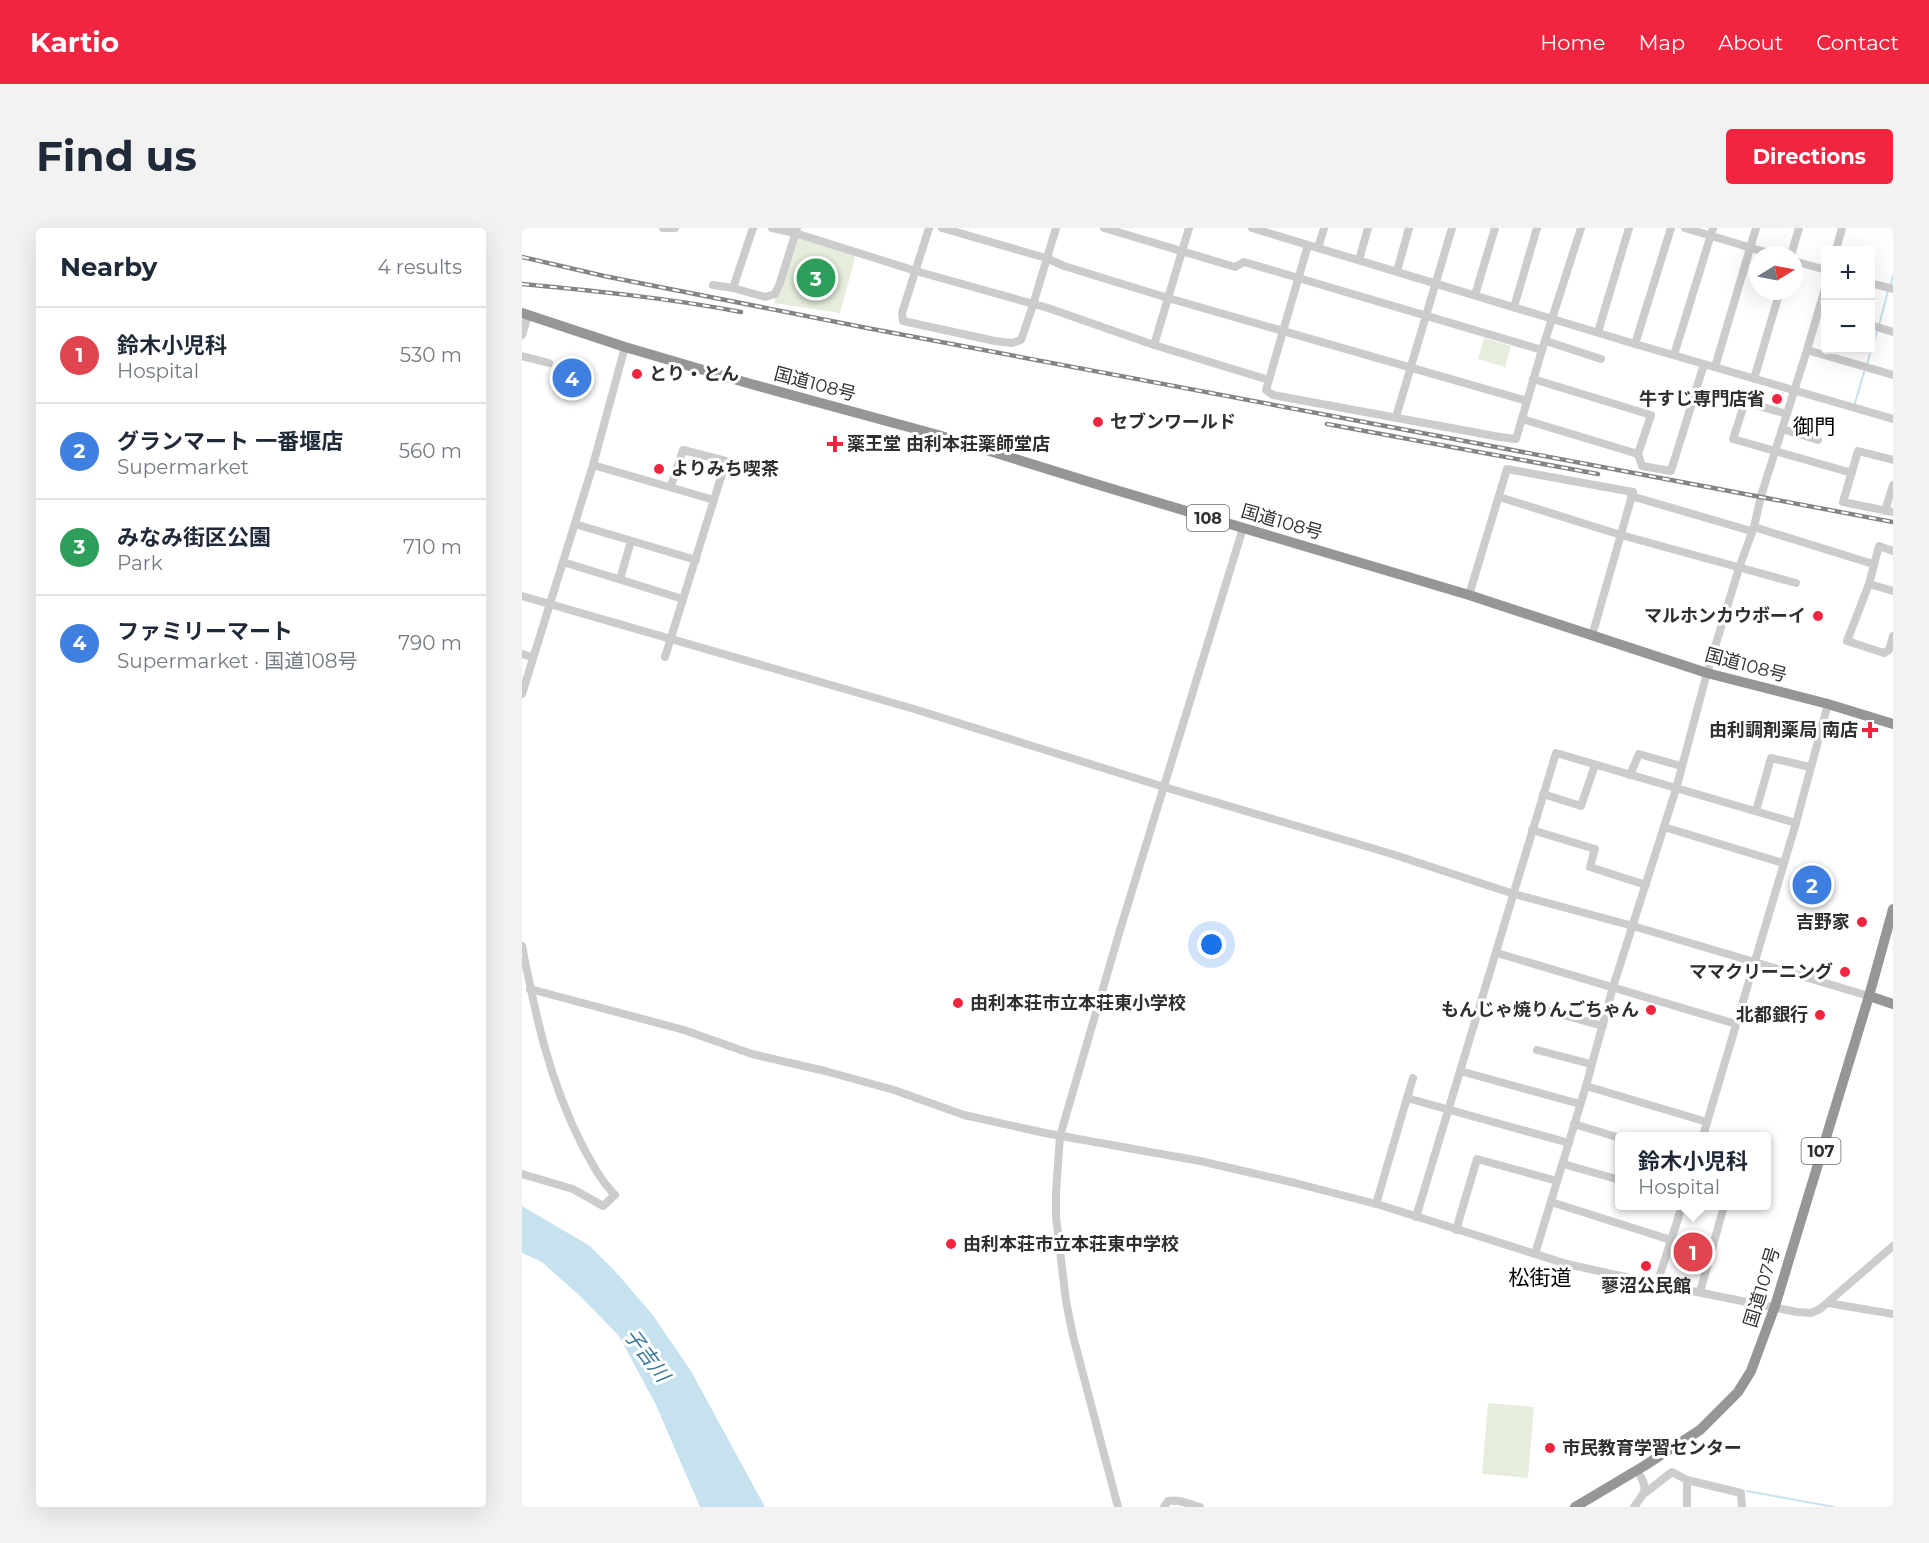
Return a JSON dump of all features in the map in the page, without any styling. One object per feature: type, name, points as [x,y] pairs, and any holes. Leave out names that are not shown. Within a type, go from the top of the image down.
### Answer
[{"type":"highway","name":"国道108号","points":[[525,314],[751,384],[938,435],[1001,456],[1469,595],[1707,672],[1893,724]]},
{"type":"highway","name":"国道107号","points":[[1575,1507],[1700,1430],[1738,1392],[1751,1371],[1774,1306],[1869,996],[1893,909]]},
{"type":"highway","points":[[1869,996],[1893,1004]]},
{"type":"street","points":[[663,228],[675,228]]},
{"type":"street","points":[[734,288],[753,228]]},
{"type":"street","points":[[772,228],[796,231],[916,271],[1048,308],[1154,345],[1269,380]]},
{"type":"street","points":[[929,228],[902,312],[903,321],[1012,343],[1021,340],[1034,305],[1056,228]]},
{"type":"street","points":[[942,228],[1046,258],[1168,298],[1527,401]]},
{"type":"street","points":[[1104,228],[1235,267],[1244,262],[1542,350]]},
{"type":"street","points":[[1154,345],[1189,228]]},
{"type":"street","points":[[1252,228],[1282,232],[1308,245],[1893,419]]},
{"type":"street","points":[[1318,248],[1324,228]]},
{"type":"street","points":[[1359,260],[1368,228]]},
{"type":"street","points":[[1396,271],[1409,228]]},
{"type":"street","points":[[1396,417],[1452,228]]},
{"type":"street","points":[[1475,295],[1495,228]]},
{"type":"street","points":[[1514,307],[1537,228]]},
{"type":"street","points":[[1308,245],[1266,390],[1273,394],[1500,438],[1516,439],[1581,228]]},
{"type":"street","points":[[1598,332],[1629,228]]},
{"type":"street","points":[[1635,344],[1671,228]]},
{"type":"street","points":[[1685,228],[1711,232],[1749,248]]},
{"type":"street","points":[[1751,246],[1756,228]]},
{"type":"street","points":[[1794,246],[1799,228]]},
{"type":"street","points":[[1837,246],[1842,228]]},
{"type":"street","points":[[713,285],[765,297],[775,294],[796,231]]},
{"type":"street","points":[[1674,355],[1711,232]]},
{"type":"street","points":[[1715,367],[1749,251]]},
{"type":"street","points":[[1803,264],[1821,269]]},
{"type":"street","points":[[1875,284],[1893,289]]},
{"type":"street","points":[[1754,379],[1777,300]]},
{"type":"street","points":[[522,335],[525,314]]},
{"type":"street","points":[[1535,1254],[1586,1086],[1613,987],[1676,789],[1707,672],[1774,452],[1821,315]]},
{"type":"street","points":[[1875,327],[1893,332]]},
{"type":"street","points":[[1546,341],[1601,359]]},
{"type":"street","points":[[522,694],[593,465],[625,346]]},
{"type":"street","points":[[1807,350],[1893,375]]},
{"type":"street","points":[[522,356],[549,363]]},
{"type":"street","points":[[1533,379],[1651,415],[1638,454],[1642,466],[1671,471],[1704,364]]},
{"type":"street","points":[[1787,414],[1745,402],[1733,439],[1852,473]]},
{"type":"street","points":[[1522,419],[1638,454]]},
{"type":"street","points":[[1782,429],[1818,440]]},
{"type":"street","points":[[665,657],[726,461],[683,450],[671,486]]},
{"type":"street","points":[[1893,460],[1858,451],[1844,502],[1889,511],[1893,485]]},
{"type":"street","points":[[593,465],[714,500]]},
{"type":"street","points":[[1469,595],[1508,469],[1633,492],[1592,636]]},
{"type":"street","points":[[1631,496],[1873,564]]},
{"type":"street","points":[[1499,497],[1796,584]]},
{"type":"street","points":[[574,524],[696,560]]},
{"type":"street","points":[[1118,1507],[1075,1346],[1066,1300],[1056,1217],[1060,1136],[1243,528]]},
{"type":"street","points":[[620,579],[631,541]]},
{"type":"street","points":[[1893,550],[1879,546],[1869,584],[1847,641],[1884,652],[1889,650],[1893,636]]},
{"type":"street","points":[[563,562],[683,599]]},
{"type":"street","points":[[1869,584],[1893,591]]},
{"type":"street","points":[[522,596],[924,712],[1164,787],[1392,854],[1514,894],[1869,996]]},
{"type":"street","points":[[522,654],[532,657]]},
{"type":"street","points":[[1704,1132],[1796,823],[1828,704]]},
{"type":"street","points":[[1416,1217],[1556,753],[1796,823]]},
{"type":"street","points":[[1630,775],[1639,754],[1681,766]]},
{"type":"street","points":[[1756,811],[1771,758],[1810,767]]},
{"type":"street","points":[[1544,795],[1581,806],[1595,765]]},
{"type":"street","points":[[1664,827],[1783,863]]},
{"type":"street","points":[[1532,830],[1595,849],[1590,867],[1646,885]]},
{"type":"street","points":[[522,946],[530,989],[553,1080],[568,1118],[589,1159],[615,1195],[603,1206],[573,1189],[522,1174]]},
{"type":"street","points":[[1497,953],[1736,1024]]},
{"type":"street","points":[[530,989],[684,1030],[752,1054],[894,1090],[964,1114],[1060,1136],[1200,1161],[1295,1183],[1376,1204],[1568,1264],[1657,1284],[1811,1313],[1828,1303],[1893,1246]]},
{"type":"street","points":[[1545,1010],[1603,1026]]},
{"type":"street","points":[[1537,1050],[1591,1064]]},
{"type":"street","points":[[1460,1071],[1580,1104]]},
{"type":"street","points":[[1376,1204],[1413,1078]]},
{"type":"street","points":[[1586,1086],[1707,1122]]},
{"type":"street","points":[[1407,1098],[1569,1143]]},
{"type":"street","points":[[1574,1124],[1615,1136]]},
{"type":"street","points":[[1456,1230],[1477,1159],[1557,1181]]},
{"type":"street","points":[[1563,1164],[1615,1179]]},
{"type":"street","points":[[1551,1202],[1671,1240]]},
{"type":"street","points":[[1657,1284],[1681,1210]]},
{"type":"street","points":[[1700,1292],[1723,1210]]},
{"type":"street","points":[[1828,1303],[1893,1314]]},
{"type":"street","points":[[1637,1470],[1645,1484],[1645,1493]]},
{"type":"street","points":[[1634,1507],[1645,1493],[1672,1472],[1687,1480],[1741,1493],[1742,1507]]},
{"type":"street","points":[[1687,1480],[1687,1507]]},
{"type":"street","points":[[1164,1507],[1168,1501],[1172,1500],[1200,1507]]},
{"type":"green space","points":[[796,236],[856,254],[840,313],[774,303]]},
{"type":"green space","points":[[1484,338],[1511,346],[1505,367],[1478,359]]},
{"type":"green space","points":[[1488,1403],[1534,1407],[1528,1478],[1482,1474]]},
{"type":"water","name":"子吉川","points":[[522,1206],[590,1246],[652,1314],[691,1371],[765,1507],[700,1507],[656,1405],[619,1336],[542,1262],[522,1253]]},
{"type":"waterway","points":[[1890,286],[1893,276]]},
{"type":"waterway","points":[[1879,325],[1888,291]]},
{"type":"waterway","points":[[1867,364],[1877,331]]},
{"type":"waterway","points":[[1854,406],[1865,369]]},
{"type":"waterway","points":[[1747,1491],[1834,1507]]},
{"type":"railway","points":[[522,257],[604,276],[867,328],[1893,522]]},
{"type":"railway","points":[[522,284],[659,299],[741,312]]},
{"type":"railway","points":[[1327,424],[1598,474]]},
{"type":"place","name":"みなみ街区公園","points":[[816,278]]},
{"type":"place","name":"とり・とん","points":[[637,374]]},
{"type":"place","name":"ファミリーマート","points":[[572,378]]},
{"type":"place","name":"牛すじ専門店省","points":[[1777,399]]},
{"type":"place","name":"セブンワールド","points":[[1098,422]]},
{"type":"place","name":"薬王堂 由利本荘薬師堂店","points":[[835,444]]},
{"type":"place","name":"よりみち喫茶","points":[[659,469]]},
{"type":"place","name":"マルホンカウボーイ","points":[[1818,616]]},
{"type":"place","name":"由利調剤薬局 南店","points":[[1870,730]]},
{"type":"place","name":"グランマート 一番堰店","points":[[1812,885]]},
{"type":"place","name":"吉野家","points":[[1862,922]]},
{"type":"place","name":"ママクリーニング","points":[[1845,972]]},
{"type":"place","name":"由利本荘市立本荘東小学校","points":[[958,1003]]},
{"type":"place","name":"もんじゃ焼りんごちゃん","points":[[1651,1010]]},
{"type":"place","name":"北都銀行","points":[[1820,1015]]},
{"type":"place","name":"由利本荘市立本荘東中学校","points":[[951,1244]]},
{"type":"place","name":"鈴木小児科","points":[[1693,1252]]},
{"type":"place","name":"蓼沼公民館","points":[[1646,1266]]},
{"type":"place","name":"市民教育学習センター","points":[[1550,1448]]},
{"type":"district","name":"御門","points":[[1814,427]]},
{"type":"district","name":"松街道","points":[[1540,1278]]}]
